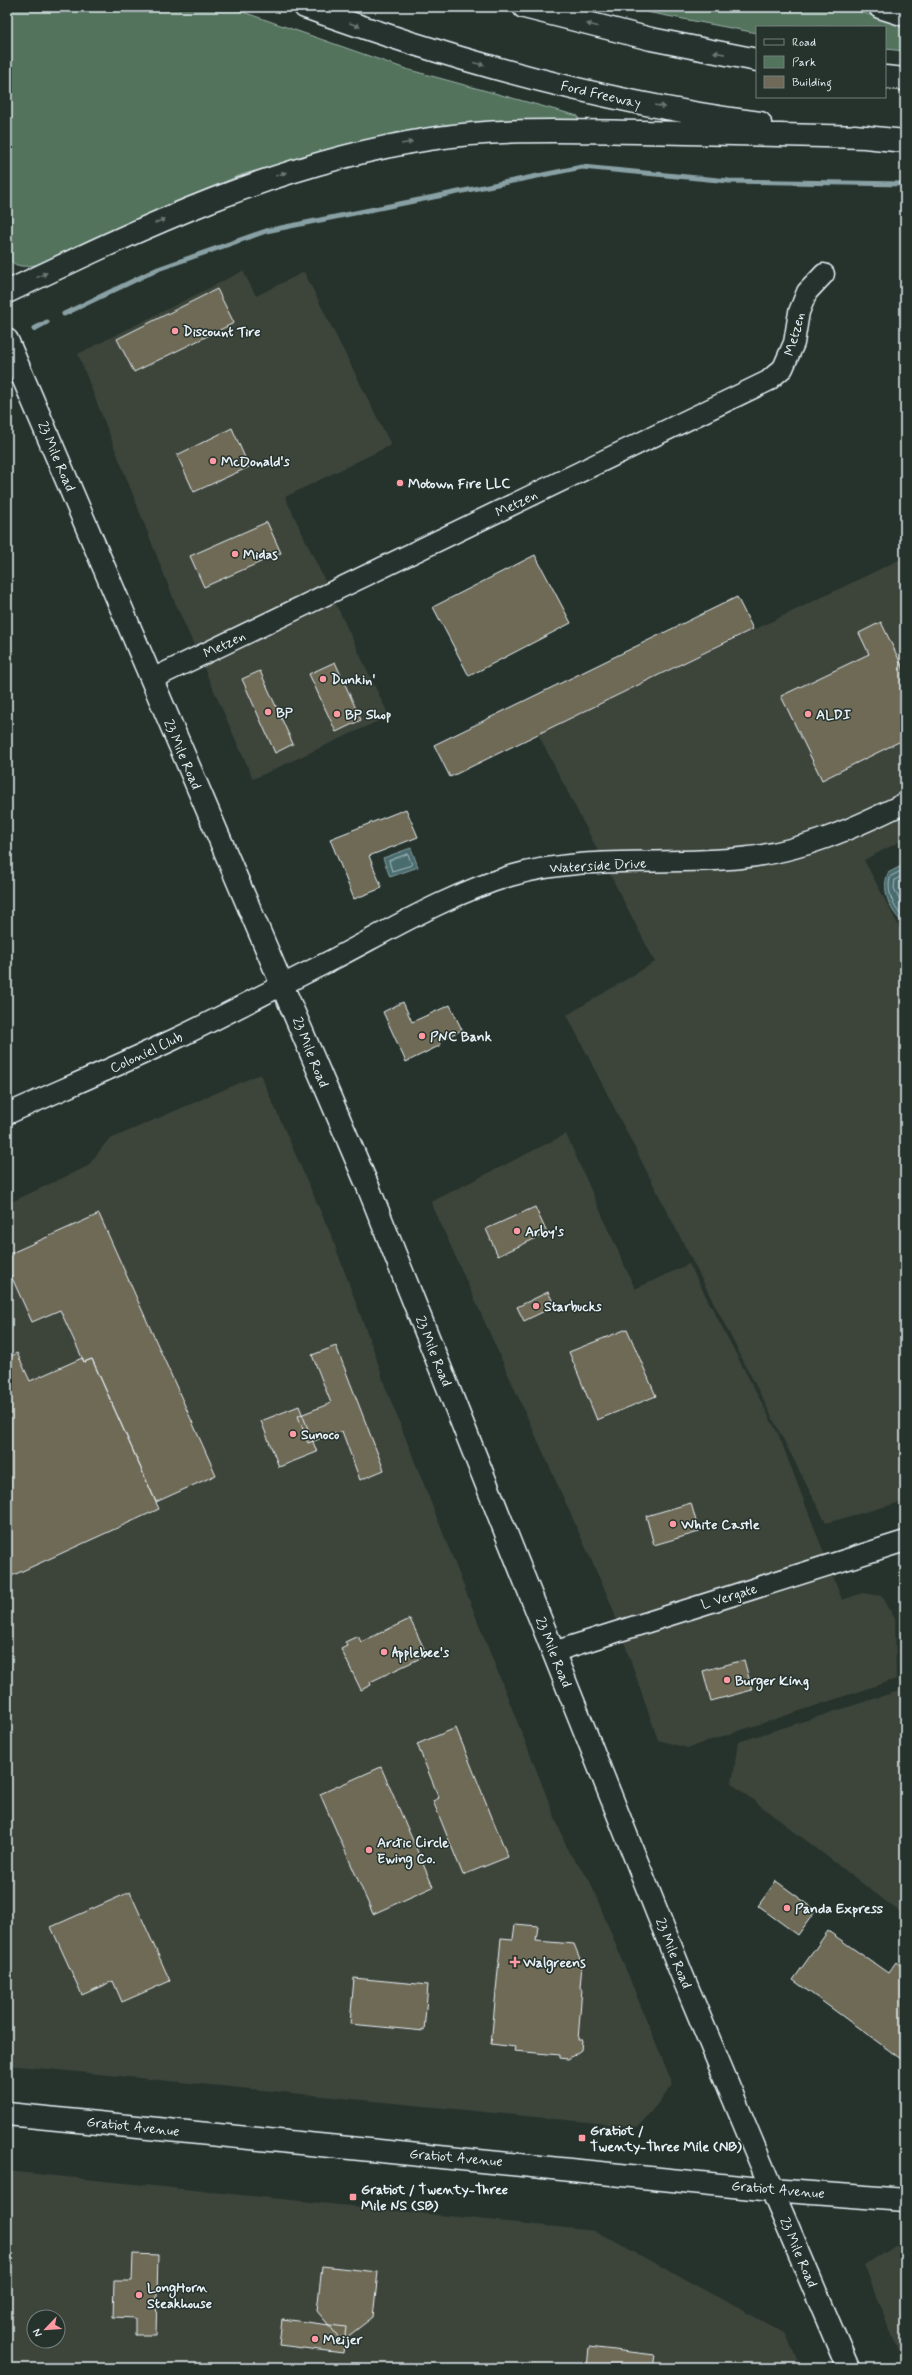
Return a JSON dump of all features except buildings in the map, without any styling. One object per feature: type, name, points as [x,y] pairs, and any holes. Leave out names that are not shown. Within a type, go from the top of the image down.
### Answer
[{"type":"main road","name":"Ford Freeway","points":[[305,7],[384,36],[461,59],[563,85],[643,103],[735,120],[905,141]]},
{"type":"main road","points":[[524,7],[651,39],[756,60]]},
{"type":"main road","points":[[880,7],[905,15]]},
{"type":"main road","points":[[886,77],[905,80]]},
{"type":"main road","points":[[7,292],[118,238],[244,187],[347,155],[403,143],[479,133],[522,130],[867,137]]},
{"type":"main road","name":"23 Mile Road","points":[[7,340],[282,984],[416,1304],[553,1652],[692,1998],[848,2368]]},
{"type":"main road","name":"Gratiot Avenue","points":[[7,2114],[772,2190],[905,2200]]},
{"type":"street","name":"Metzen","points":[[152,679],[768,381],[784,368],[794,343],[799,312],[807,292],[824,274]]},
{"type":"street","name":"Waterside Drive","points":[[282,984],[455,898],[509,877],[532,870],[574,864],[704,860],[764,855],[790,850],[832,837],[905,803]]},
{"type":"street","name":"Coloniel Club","points":[[7,1114],[176,1038],[282,984]]},
{"type":"street","name":"L Vergate","points":[[553,1652],[905,1541]]},
{"type":"shaded area","points":[[243,271],[256,296],[304,272],[391,445],[285,497],[389,716],[253,779],[174,600],[78,354]]},
{"type":"shaded area","points":[[905,557],[905,839],[864,860],[905,938],[905,1501],[826,1523],[567,1015],[655,962],[538,734]]},
{"type":"shaded area","points":[[260,1074],[331,1235],[376,1357],[385,1386],[569,1853],[589,1879],[673,2085],[638,2127],[7,2065],[7,1204],[88,1166],[108,1140]]},
{"type":"shaded area","points":[[566,1134],[635,1289],[689,1264],[779,1436],[842,1600],[863,1593],[882,1596],[895,1619],[896,1679],[687,1748],[658,1740],[611,1604],[431,1202]]},
{"type":"shaded area","points":[[905,1689],[905,1916],[732,1784],[738,1742]]},
{"type":"shaded area","points":[[7,2171],[595,2231],[786,2334],[800,2368],[7,2368]]},
{"type":"shaded area","points":[[895,2246],[905,2247],[905,2368],[864,2265]]},
{"type":"green space","points":[[7,7],[229,7],[406,69],[578,116],[578,120],[395,134],[344,145],[241,175],[165,206],[39,264],[21,266],[13,263],[7,255]]},
{"type":"green space","points":[[620,7],[846,7],[905,27],[905,51],[886,49],[886,26],[756,26],[756,33]]},
{"type":"water","points":[[411,848],[418,867],[390,877],[383,858]]},
{"type":"water","points":[[905,864],[905,924],[891,908],[886,894],[886,880],[888,873]]},
{"type":"waterway","points":[[64,314],[158,269],[266,231],[582,167],[729,181],[905,184]]},
{"type":"waterway","points":[[34,329],[47,322]]},
{"type":"place","name":"Discount Tire","points":[[175,331]]},
{"type":"place","name":"McDonald's","points":[[213,461]]},
{"type":"place","name":"Motown Fire LLC","points":[[400,483]]},
{"type":"place","name":"Midas","points":[[235,554]]},
{"type":"place","name":"Dunkin'","points":[[323,679]]},
{"type":"place","name":"BP","points":[[268,712]]},
{"type":"place","name":"BP Shop","points":[[337,714]]},
{"type":"place","name":"ALDI","points":[[808,714]]},
{"type":"place","name":"PNC Bank","points":[[422,1036]]},
{"type":"place","name":"Arby's","points":[[517,1231]]},
{"type":"place","name":"Starbucks","points":[[536,1306]]},
{"type":"place","name":"Sunoco","points":[[293,1434]]},
{"type":"place","name":"White Castle","points":[[673,1524]]},
{"type":"place","name":"Applebee's","points":[[384,1652]]},
{"type":"place","name":"Burger King","points":[[727,1680]]},
{"type":"place","name":"Arctic Circle Ewing Co.","points":[[369,1850]]},
{"type":"place","name":"Panda Express","points":[[787,1908]]},
{"type":"place","name":"Walgreens","points":[[515,1962]]},
{"type":"place","name":"Gratiot / Twenty-Three Mile (NB)","points":[[582,2138]]},
{"type":"place","name":"Gratiot / Twenty-Three Mile NS (SB)","points":[[353,2197]]},
{"type":"place","name":"LongHorn Steakhouse","points":[[139,2295]]},
{"type":"place","name":"Meijer","points":[[315,2339]]}]
